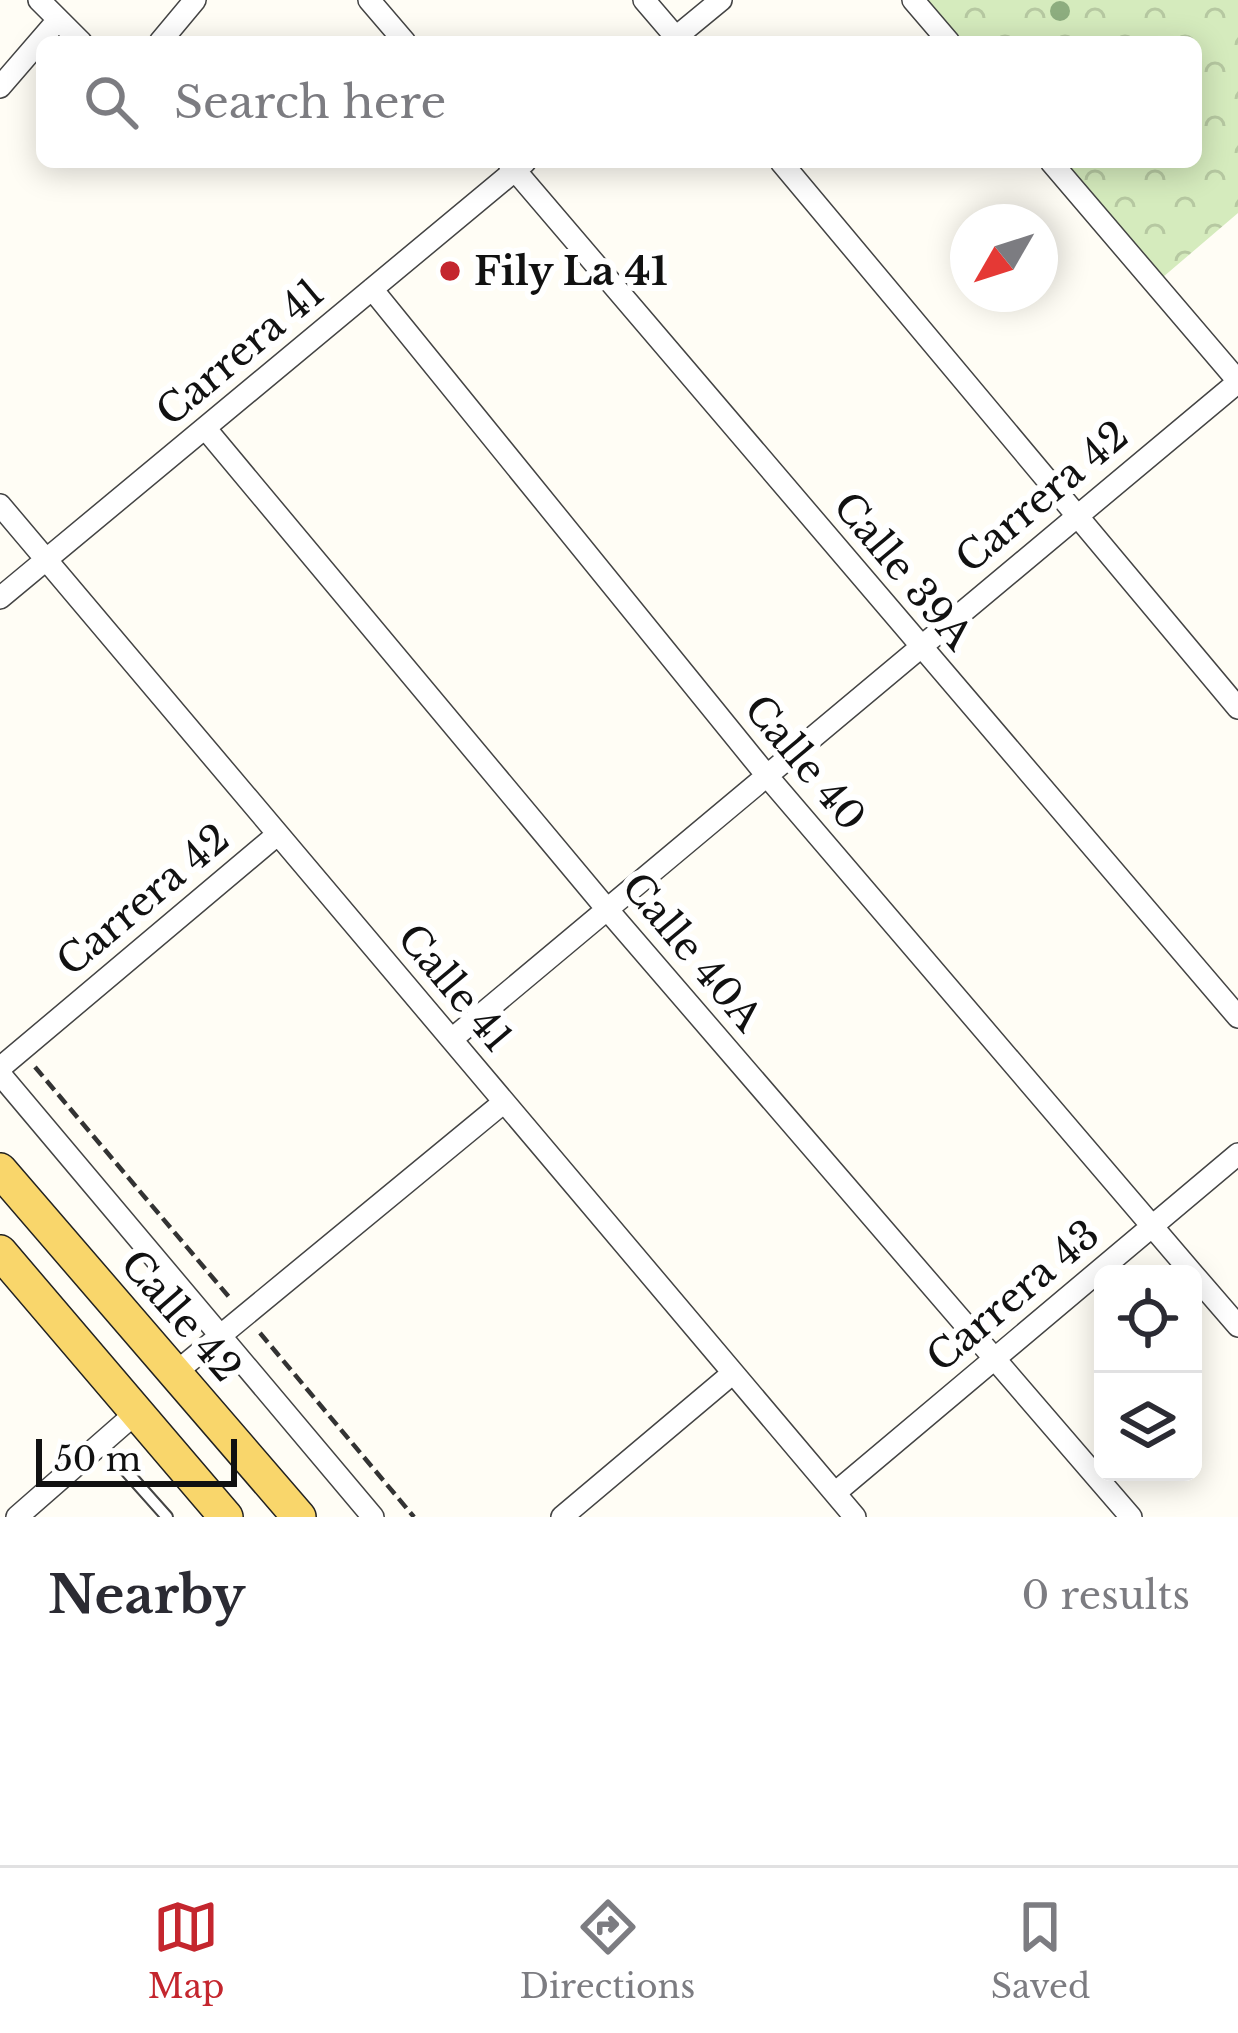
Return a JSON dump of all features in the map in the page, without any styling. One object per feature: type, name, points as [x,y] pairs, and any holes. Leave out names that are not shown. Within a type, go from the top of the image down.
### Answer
[{"type":"main road","name":"Calle 42","points":[[0,1170],[299,1517]]},
{"type":"main road","points":[[0,1252],[226,1517]]},
{"type":"street","points":[[40,0],[74,36]]},
{"type":"street","points":[[165,36],[195,0]]},
{"type":"street","points":[[369,0],[400,36]]},
{"type":"street","points":[[644,0],[673,36]]},
{"type":"street","points":[[680,36],[721,0]]},
{"type":"street","points":[[913,0],[944,36]]},
{"type":"street","points":[[44,36],[57,21]]},
{"type":"street","points":[[0,87],[36,45]]},
{"type":"street","name":"Carrera 41","points":[[0,598],[513,168]]},
{"type":"street","name":"Calle 39A","points":[[519,168],[1238,1017]]},
{"type":"street","points":[[786,168],[1238,708]]},
{"type":"street","points":[[1056,168],[1238,382]]},
{"type":"street","name":"Calle 40","points":[[372,289],[768,777],[1185,1265]]},
{"type":"street","name":"Carrera 42","points":[[452,1039],[1238,382]]},
{"type":"street","name":"Calle 40A","points":[[205,428],[606,908],[1131,1517]]},
{"type":"street","name":"Calle 41","points":[[0,505],[855,1517]]},
{"type":"street","name":"Carrera 42","points":[[0,1071],[278,834]]},
{"type":"street","points":[[0,1071],[373,1517]]},
{"type":"street","points":[[175,1373],[504,1102]]},
{"type":"street","name":"Carrera 43","points":[[835,1493],[1238,1154]]},
{"type":"street","name":"Calle 40","points":[[1202,1284],[1238,1326]]},
{"type":"street","points":[[562,1517],[734,1373]]},
{"type":"street","points":[[16,1517],[136,1412]]},
{"type":"lane","points":[[102,1444],[167,1517]]},
{"type":"path","points":[[21,1050],[415,1517]]},
{"type":"green space","points":[[908,0],[1238,0],[1238,213],[1149,289],[1048,168],[1202,168],[1202,36],[938,36]]},
{"type":"place","name":"Fily La 41","points":[[450,271]]}]
